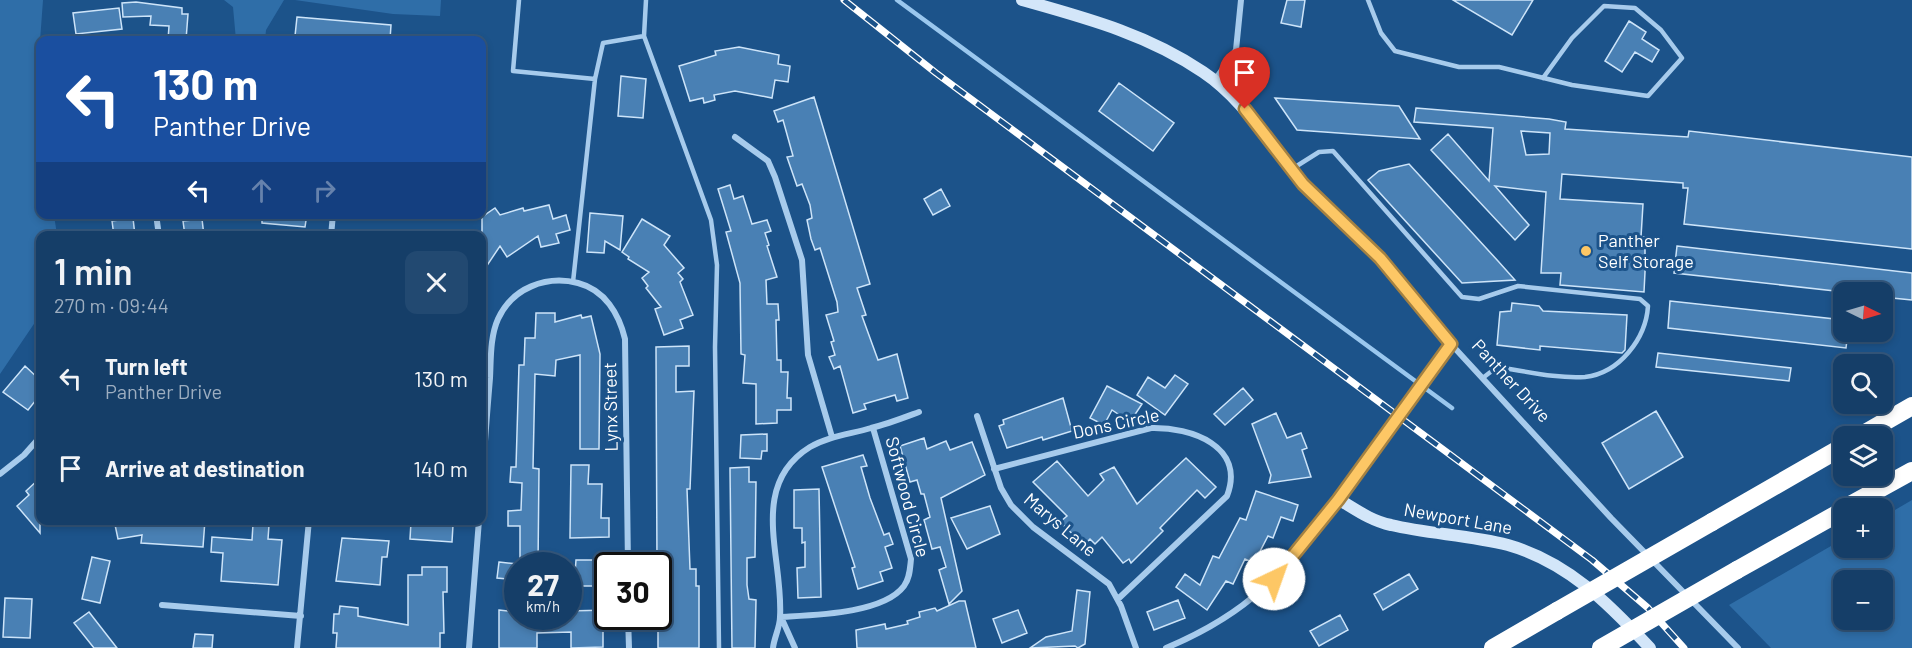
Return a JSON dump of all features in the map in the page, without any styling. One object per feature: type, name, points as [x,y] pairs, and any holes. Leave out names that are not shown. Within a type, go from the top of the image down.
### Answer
[{"type":"highway","points":[[1877,426],[1912,406]]},
{"type":"highway","points":[[1493,648],[1833,452]]},
{"type":"highway","points":[[1864,498],[1912,471]]},
{"type":"highway","points":[[1601,648],[1833,515]]},
{"type":"street","name":"Panther Drive","points":[[1022,0],[1110,25],[1144,38],[1215,80],[1245,109],[1303,184],[1380,258],[1451,344],[1484,377],[1611,518],[1738,648]]},
{"type":"street","points":[[1215,80],[1236,50],[1241,0]]},
{"type":"street","points":[[735,137],[768,160],[802,260],[808,355],[832,437]]},
{"type":"street","name":"Lynx Street","points":[[486,431],[493,334],[498,320],[514,297],[529,287],[544,282],[565,280],[595,290],[616,312],[625,339],[628,552]]},
{"type":"street","points":[[1166,648],[1224,620],[1258,595],[1290,562],[1451,344]]},
{"type":"street","points":[[773,648],[780,617],[773,506],[777,486],[790,463],[810,447],[832,437],[873,428],[919,412]]},
{"type":"street","name":"Marys Lane","points":[[976,416],[1000,488],[1011,505],[1034,527],[1109,584],[1118,599],[1136,648]]},
{"type":"street","name":"Dons Circle","points":[[994,469],[1151,428],[1174,427],[1213,442],[1228,462],[1233,482],[1227,496],[1118,599]]},
{"type":"street","name":"Softwood Circle","points":[[780,617],[852,609],[890,598],[904,586],[910,573],[911,559],[873,428]]},
{"type":"street","points":[[0,474],[24,455],[36,442]]},
{"type":"street","name":"Newport Lane","points":[[1338,500],[1371,519],[1390,525],[1472,537],[1532,554],[1581,580],[1612,608],[1650,648]]},
{"type":"street","points":[[297,648],[309,525]]},
{"type":"street","points":[[469,648],[479,525]]},
{"type":"street","points":[[162,605],[301,616]]},
{"type":"street","points":[[780,617],[795,648]]},
{"type":"street","points":[[628,630],[629,648]]},
{"type":"lane","points":[[519,0],[513,71],[595,79]]},
{"type":"lane","points":[[646,0],[644,36],[711,220],[717,265],[715,347],[719,648]]},
{"type":"lane","points":[[1368,0],[1381,33],[1395,51],[1459,67],[1499,67],[1543,78],[1648,96],[1682,58],[1661,30],[1635,8],[1604,6],[1572,38],[1543,78]]},
{"type":"lane","points":[[573,282],[595,79],[603,43],[644,36]]},
{"type":"lane","points":[[1292,169],[1319,152],[1333,151],[1462,297],[1479,299],[1518,286],[1640,299],[1648,306],[1648,316],[1634,349],[1608,369],[1586,377],[1497,367],[1484,377]]},
{"type":"shaded area","points":[[0,0],[43,0],[40,36],[36,36],[36,219],[55,219],[56,231],[36,231],[36,321],[0,374]]},
{"type":"shaded area","points":[[224,0],[284,0],[266,30],[265,36],[236,36],[233,7]]},
{"type":"shaded area","points":[[295,0],[441,0],[440,16],[393,14]]},
{"type":"shaded area","points":[[1912,500],[1912,648],[1771,648],[1729,605],[1833,545],[1833,558],[1893,558],[1893,511]]},
{"type":"building","points":[[1287,0],[1305,0],[1301,27],[1281,23]]},
{"type":"building","points":[[1453,0],[1533,0],[1512,35]]},
{"type":"building","points":[[136,2],[182,8],[182,14],[188,14],[186,36],[168,36],[169,26],[150,25],[151,16],[123,17],[122,3]]},
{"type":"building","points":[[119,8],[122,29],[76,34],[73,13]]},
{"type":"building","points":[[297,17],[391,25],[390,36],[295,36]]},
{"type":"building","points":[[1629,21],[1646,32],[1642,39],[1659,50],[1652,62],[1635,52],[1622,72],[1605,61]]},
{"type":"building","points":[[739,47],[779,55],[778,64],[790,66],[788,82],[775,80],[772,98],[735,91],[714,95],[715,100],[704,103],[703,98],[690,101],[679,66],[716,55],[715,51]]},
{"type":"building","points":[[621,76],[646,79],[643,118],[618,116]]},
{"type":"building","points":[[1119,83],[1174,123],[1153,151],[1099,111]]},
{"type":"building","points":[[814,97],[870,284],[857,288],[866,315],[862,316],[878,360],[897,354],[908,398],[897,401],[895,395],[864,404],[866,409],[853,413],[840,366],[834,369],[829,357],[835,355],[831,342],[834,341],[826,315],[838,312],[837,302],[820,248],[815,250],[811,239],[807,220],[812,218],[810,205],[802,184],[797,186],[787,157],[793,156],[783,120],[778,122],[774,111]]},
{"type":"building","points":[[1275,98],[1399,106],[1420,139],[1297,130]]},
{"type":"building","points":[[1416,108],[1549,119],[1566,122],[1565,129],[1688,137],[1689,131],[1912,157],[1912,249],[1684,224],[1688,188],[1683,188],[1683,183],[1562,174],[1560,199],[1643,204],[1641,237],[1645,237],[1645,272],[1644,292],[1560,285],[1561,273],[1541,273],[1546,192],[1495,186],[1529,225],[1515,240],[1431,150],[1448,134],[1489,181],[1493,128],[1414,122]],"holes":[[[1521,131],[1550,133],[1549,154],[1526,155]]]},
{"type":"building","points":[[1409,164],[1515,280],[1462,283],[1368,180],[1379,171]]},
{"type":"building","points":[[730,185],[734,199],[743,196],[752,224],[767,220],[771,231],[765,233],[777,277],[766,280],[767,304],[778,304],[777,360],[781,360],[781,372],[788,372],[787,398],[791,398],[791,410],[777,410],[777,423],[756,424],[756,384],[743,383],[745,355],[741,354],[740,283],[726,232],[731,231],[718,189]]},
{"type":"building","points":[[941,189],[950,206],[933,215],[924,199]]},
{"type":"building","points":[[549,205],[553,219],[566,215],[570,230],[556,234],[559,243],[541,247],[538,236],[507,257],[500,246],[486,267],[486,231],[482,231],[482,219],[486,219],[486,214],[495,208],[500,215],[523,208],[524,211]]},
{"type":"building","points":[[590,213],[623,216],[620,250],[605,241],[604,253],[587,252]]},
{"type":"building","points":[[133,219],[134,231],[113,231],[112,221]]},
{"type":"building","points":[[202,219],[203,231],[184,231],[183,221]]},
{"type":"building","points":[[262,219],[306,219],[305,227],[262,223]]},
{"type":"building","points":[[642,219],[670,236],[664,245],[684,268],[678,273],[683,279],[680,282],[693,315],[680,320],[683,328],[664,335],[655,309],[661,307],[646,288],[648,286],[642,278],[649,272],[628,259],[629,257],[622,252]]},
{"type":"building","points":[[1677,246],[1912,273],[1912,300],[1893,298],[1893,282],[1833,282],[1833,291],[1674,273]]},
{"type":"building","points":[[1670,301],[1833,319],[1833,342],[1847,342],[1846,348],[1668,328]]},
{"type":"building","points":[[1512,303],[1539,306],[1543,311],[1627,315],[1625,350],[1622,353],[1540,346],[1540,350],[1497,345],[1500,312],[1511,311]]},
{"type":"building","points":[[536,313],[555,313],[555,322],[581,315],[582,318],[591,316],[600,354],[599,449],[580,449],[580,355],[556,360],[555,376],[535,374],[533,468],[539,469],[538,552],[520,552],[520,526],[508,526],[508,511],[521,510],[522,483],[510,482],[511,467],[516,467],[519,365],[524,365],[525,338],[535,338]]},
{"type":"building","points":[[689,346],[689,366],[676,366],[676,392],[694,391],[690,489],[687,489],[690,569],[696,569],[696,586],[699,586],[699,648],[658,648],[658,630],[672,630],[672,552],[657,552],[656,347]]},
{"type":"building","points":[[1658,353],[1791,368],[1789,381],[1656,367]]},
{"type":"building","points":[[25,366],[36,376],[36,400],[28,410],[3,392]]},
{"type":"building","points":[[1175,375],[1188,384],[1165,415],[1137,395],[1148,377],[1165,388]]},
{"type":"building","points":[[1107,386],[1142,404],[1130,422],[1112,410],[1104,425],[1090,418]]},
{"type":"building","points":[[1243,388],[1253,400],[1225,425],[1214,414]]},
{"type":"building","points":[[1063,398],[1072,431],[1007,448],[999,426],[1004,424],[1003,420]]},
{"type":"building","points":[[1656,411],[1683,457],[1629,489],[1602,443]]},
{"type":"building","points":[[1276,413],[1287,438],[1301,433],[1307,448],[1302,450],[1311,477],[1269,483],[1271,475],[1252,424]]},
{"type":"building","points":[[767,434],[767,451],[762,451],[761,459],[740,458],[741,435]]},
{"type":"building","points":[[924,438],[927,449],[946,441],[950,450],[972,442],[985,475],[941,498],[962,591],[949,604],[939,570],[946,567],[940,547],[932,549],[924,520],[930,517],[924,494],[921,494],[917,480],[910,482],[900,446]]},
{"type":"building","points":[[863,455],[867,466],[861,467],[870,498],[884,535],[889,533],[893,544],[885,547],[892,568],[880,572],[883,581],[858,589],[852,568],[855,567],[822,467]]},
{"type":"building","points":[[1186,458],[1216,487],[1205,498],[1197,490],[1160,528],[1163,531],[1131,563],[1129,559],[1123,563],[1102,537],[1095,544],[1090,539],[1084,545],[1060,522],[1067,516],[1033,482],[1057,461],[1088,496],[1104,480],[1100,474],[1114,467],[1137,504]]},
{"type":"building","points":[[571,465],[589,465],[588,484],[602,484],[601,518],[609,518],[609,537],[570,538]]},
{"type":"building","points":[[749,467],[749,482],[756,482],[755,557],[747,558],[749,599],[756,600],[755,648],[732,648],[730,468]]},
{"type":"building","points":[[36,482],[36,525],[40,525],[40,533],[17,506],[29,495],[26,491]]},
{"type":"building","points":[[819,489],[821,597],[798,598],[797,568],[805,567],[805,542],[802,543],[802,528],[794,528],[794,490]]},
{"type":"building","points":[[1256,491],[1298,505],[1293,521],[1281,517],[1273,538],[1268,536],[1254,563],[1245,559],[1233,584],[1226,581],[1207,610],[1176,587],[1185,574],[1200,585],[1213,556],[1219,558],[1240,518],[1246,520]]},
{"type":"building","points":[[990,506],[1000,534],[967,549],[951,518]]},
{"type":"building","points":[[115,525],[205,525],[203,547],[141,543],[142,535],[118,539]]},
{"type":"building","points":[[253,525],[269,525],[268,539],[282,540],[278,585],[221,581],[223,553],[211,552],[212,537],[252,540]]},
{"type":"building","points":[[411,525],[453,525],[452,542],[410,539]]},
{"type":"building","points":[[342,538],[389,541],[387,557],[382,557],[380,585],[336,581]]},
{"type":"building","points":[[92,557],[110,561],[100,603],[82,599]]},
{"type":"building","points":[[582,560],[594,560],[594,586],[582,586]]},
{"type":"building","points":[[499,562],[504,563],[504,579],[497,578]]},
{"type":"building","points":[[422,567],[447,567],[447,592],[443,592],[444,633],[440,633],[440,648],[336,648],[337,633],[333,633],[334,614],[339,614],[340,606],[358,608],[358,616],[408,625],[408,575],[422,575]]},
{"type":"building","points":[[1409,574],[1418,589],[1383,610],[1374,594]]},
{"type":"building","points":[[1077,590],[1090,592],[1085,644],[1078,648],[1075,646],[1030,648],[1046,637],[1072,631]]},
{"type":"building","points":[[5,598],[32,599],[30,638],[3,637]]},
{"type":"building","points":[[1178,600],[1185,618],[1154,630],[1147,612]]},
{"type":"building","points":[[959,601],[965,601],[976,648],[857,648],[856,630],[885,624],[886,629],[908,624],[907,621],[920,617],[919,612],[935,608],[937,611]]},
{"type":"building","points":[[499,610],[504,611],[504,630],[582,630],[582,611],[594,610],[594,630],[603,630],[603,647],[571,648],[571,632],[537,633],[537,648],[499,648]]},
{"type":"building","points":[[1018,610],[1027,633],[1002,643],[993,619]]},
{"type":"building","points":[[89,612],[117,648],[94,648],[74,623]]},
{"type":"building","points":[[1340,615],[1348,630],[1319,646],[1310,631]]},
{"type":"building","points":[[195,634],[213,635],[212,648],[193,648]]},
{"type":"waterway","points":[[897,0],[1452,408]]},
{"type":"railway","points":[[844,0],[936,73],[1592,560],[1648,608],[1684,648]]},
{"type":"place","name":"Panther Self Storage","points":[[1586,251]]},
{"type":"route","points":[[1245,109],[1303,184],[1380,258],[1451,344],[1338,500],[1274,579]]}]
